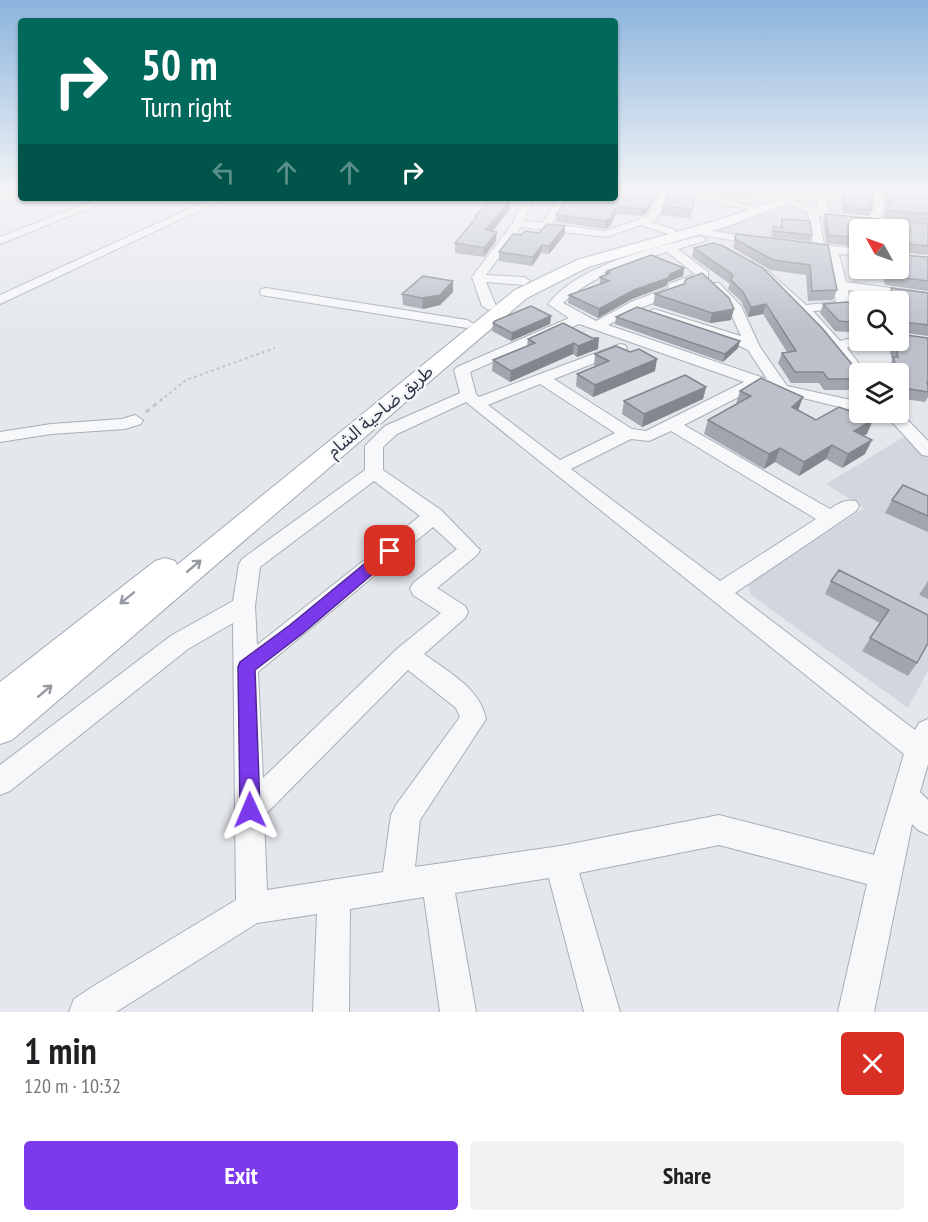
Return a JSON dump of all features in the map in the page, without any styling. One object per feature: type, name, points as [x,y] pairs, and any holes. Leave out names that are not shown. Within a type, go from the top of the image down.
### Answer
[{"type":"main road","name":"طريق ضاحية الشام","points":[[0,701],[489,306],[524,281],[580,255],[677,238]]},
{"type":"main road","name":"طريق ضاحية الشام","points":[[0,729],[521,294],[544,280],[583,262],[679,238]]},
{"type":"street","points":[[0,300],[134,238]]},
{"type":"street","points":[[478,277],[507,238]]},
{"type":"street","points":[[681,238],[578,284],[555,304],[587,323],[637,341],[781,389],[849,404]]},
{"type":"street","points":[[685,238],[704,275],[734,306],[753,347],[781,389]]},
{"type":"street","points":[[688,238],[718,248]]},
{"type":"street","points":[[728,238],[849,252]]},
{"type":"street","points":[[803,309],[830,305],[843,306],[841,285],[825,249],[823,238]]},
{"type":"street","points":[[751,264],[786,291],[851,363]]},
{"type":"street","points":[[704,275],[635,306],[462,370],[472,399],[558,468],[719,593],[924,740],[904,797],[884,873],[856,1012]]},
{"type":"street","points":[[478,277],[500,281],[524,281]]},
{"type":"street","points":[[478,277],[489,306]]},
{"type":"street","points":[[841,285],[928,297]]},
{"type":"street","points":[[266,292],[468,324]]},
{"type":"street","points":[[635,306],[732,337],[753,347]]},
{"type":"street","points":[[374,472],[374,446],[391,430],[472,399],[541,378],[637,341]]},
{"type":"street","points":[[838,346],[849,343]]},
{"type":"street","points":[[541,378],[628,434],[649,436],[757,381]]},
{"type":"street","points":[[0,437],[51,429],[125,424],[135,420]]},
{"type":"street","points":[[899,423],[928,451]]},
{"type":"street","points":[[673,424],[831,518]]},
{"type":"street","points":[[558,468],[628,434]]},
{"type":"street","points":[[250,810],[407,656],[457,612],[421,589],[470,550],[434,515],[374,472]]},
{"type":"street","points":[[252,908],[244,606],[250,564],[374,472]]},
{"type":"street","points":[[719,593],[849,506]]},
{"type":"street","points":[[246,667],[296,629],[434,515]]},
{"type":"street","points":[[0,782],[180,642],[244,606]]},
{"type":"street","points":[[397,886],[406,815],[473,718],[471,708],[465,700],[407,656]]},
{"type":"street","points":[[904,797],[928,819]]},
{"type":"street","points":[[98,1008],[252,908],[561,861],[719,830],[884,873]]},
{"type":"street","points":[[561,861],[602,1012]]},
{"type":"street","points":[[437,880],[458,1012]]},
{"type":"street","points":[[331,1012],[334,896]]},
{"type":"path","points":[[135,420],[186,380],[275,348]]},
{"type":"shaded area","points":[[751,238],[811,238],[811,245]]},
{"type":"shaded area","points":[[907,435],[928,458],[928,671],[908,708],[751,595],[747,583],[864,508],[826,484]]},
{"type":"building","points":[[459,238],[492,238],[484,248],[455,243]]},
{"type":"building","points":[[510,238],[555,238],[549,246],[542,245],[533,257],[499,252]]},
{"type":"building","points":[[771,238],[828,245],[837,290],[812,291],[810,265],[773,260],[735,239]]},
{"type":"building","points":[[909,238],[928,238],[928,246],[909,244]]},
{"type":"building","points":[[713,243],[763,268],[822,328],[851,363],[849,363],[849,379],[828,379],[823,372],[795,372],[782,353],[796,351],[766,304],[751,307],[743,292],[731,280],[733,275],[694,248]]},
{"type":"building","points":[[651,255],[684,268],[670,274],[668,278],[634,290],[599,309],[569,295],[609,281],[600,277],[608,274],[607,271]]},
{"type":"building","points":[[909,256],[928,257],[928,281],[909,279]]},
{"type":"building","points":[[702,273],[729,298],[734,309],[712,313],[655,294],[684,284],[686,279]]},
{"type":"building","points":[[423,276],[453,281],[440,295],[422,298],[402,294]]},
{"type":"building","points":[[891,288],[928,293],[928,325],[909,323],[909,291],[892,291]]},
{"type":"building","points":[[849,302],[849,322],[839,321],[823,304]]},
{"type":"building","points":[[531,306],[551,316],[512,333],[493,323],[495,321]]},
{"type":"building","points":[[637,307],[740,341],[725,354],[616,317]]},
{"type":"building","points":[[563,323],[592,338],[599,338],[578,346],[574,343],[511,371],[493,360],[535,343],[528,339]]},
{"type":"building","points":[[909,335],[928,338],[928,392],[909,389],[909,363],[895,363],[893,357],[898,357],[897,351],[909,351]]},
{"type":"building","points":[[616,346],[630,352],[639,349],[657,359],[595,385],[577,374],[609,361],[595,354]]},
{"type":"building","points":[[685,375],[706,387],[644,414],[624,401]]},
{"type":"building","points":[[761,378],[803,397],[792,407],[816,420],[839,407],[849,411],[849,423],[868,423],[854,431],[872,440],[848,454],[832,445],[804,462],[780,448],[769,454],[708,420],[751,396],[740,391]]},
{"type":"building","points":[[903,485],[928,496],[928,516],[892,500]]},
{"type":"building","points":[[839,570],[928,615],[928,643],[917,663],[870,638],[889,610],[831,581]]},
{"type":"route","points":[[250,810],[246,667],[390,551]]}]
